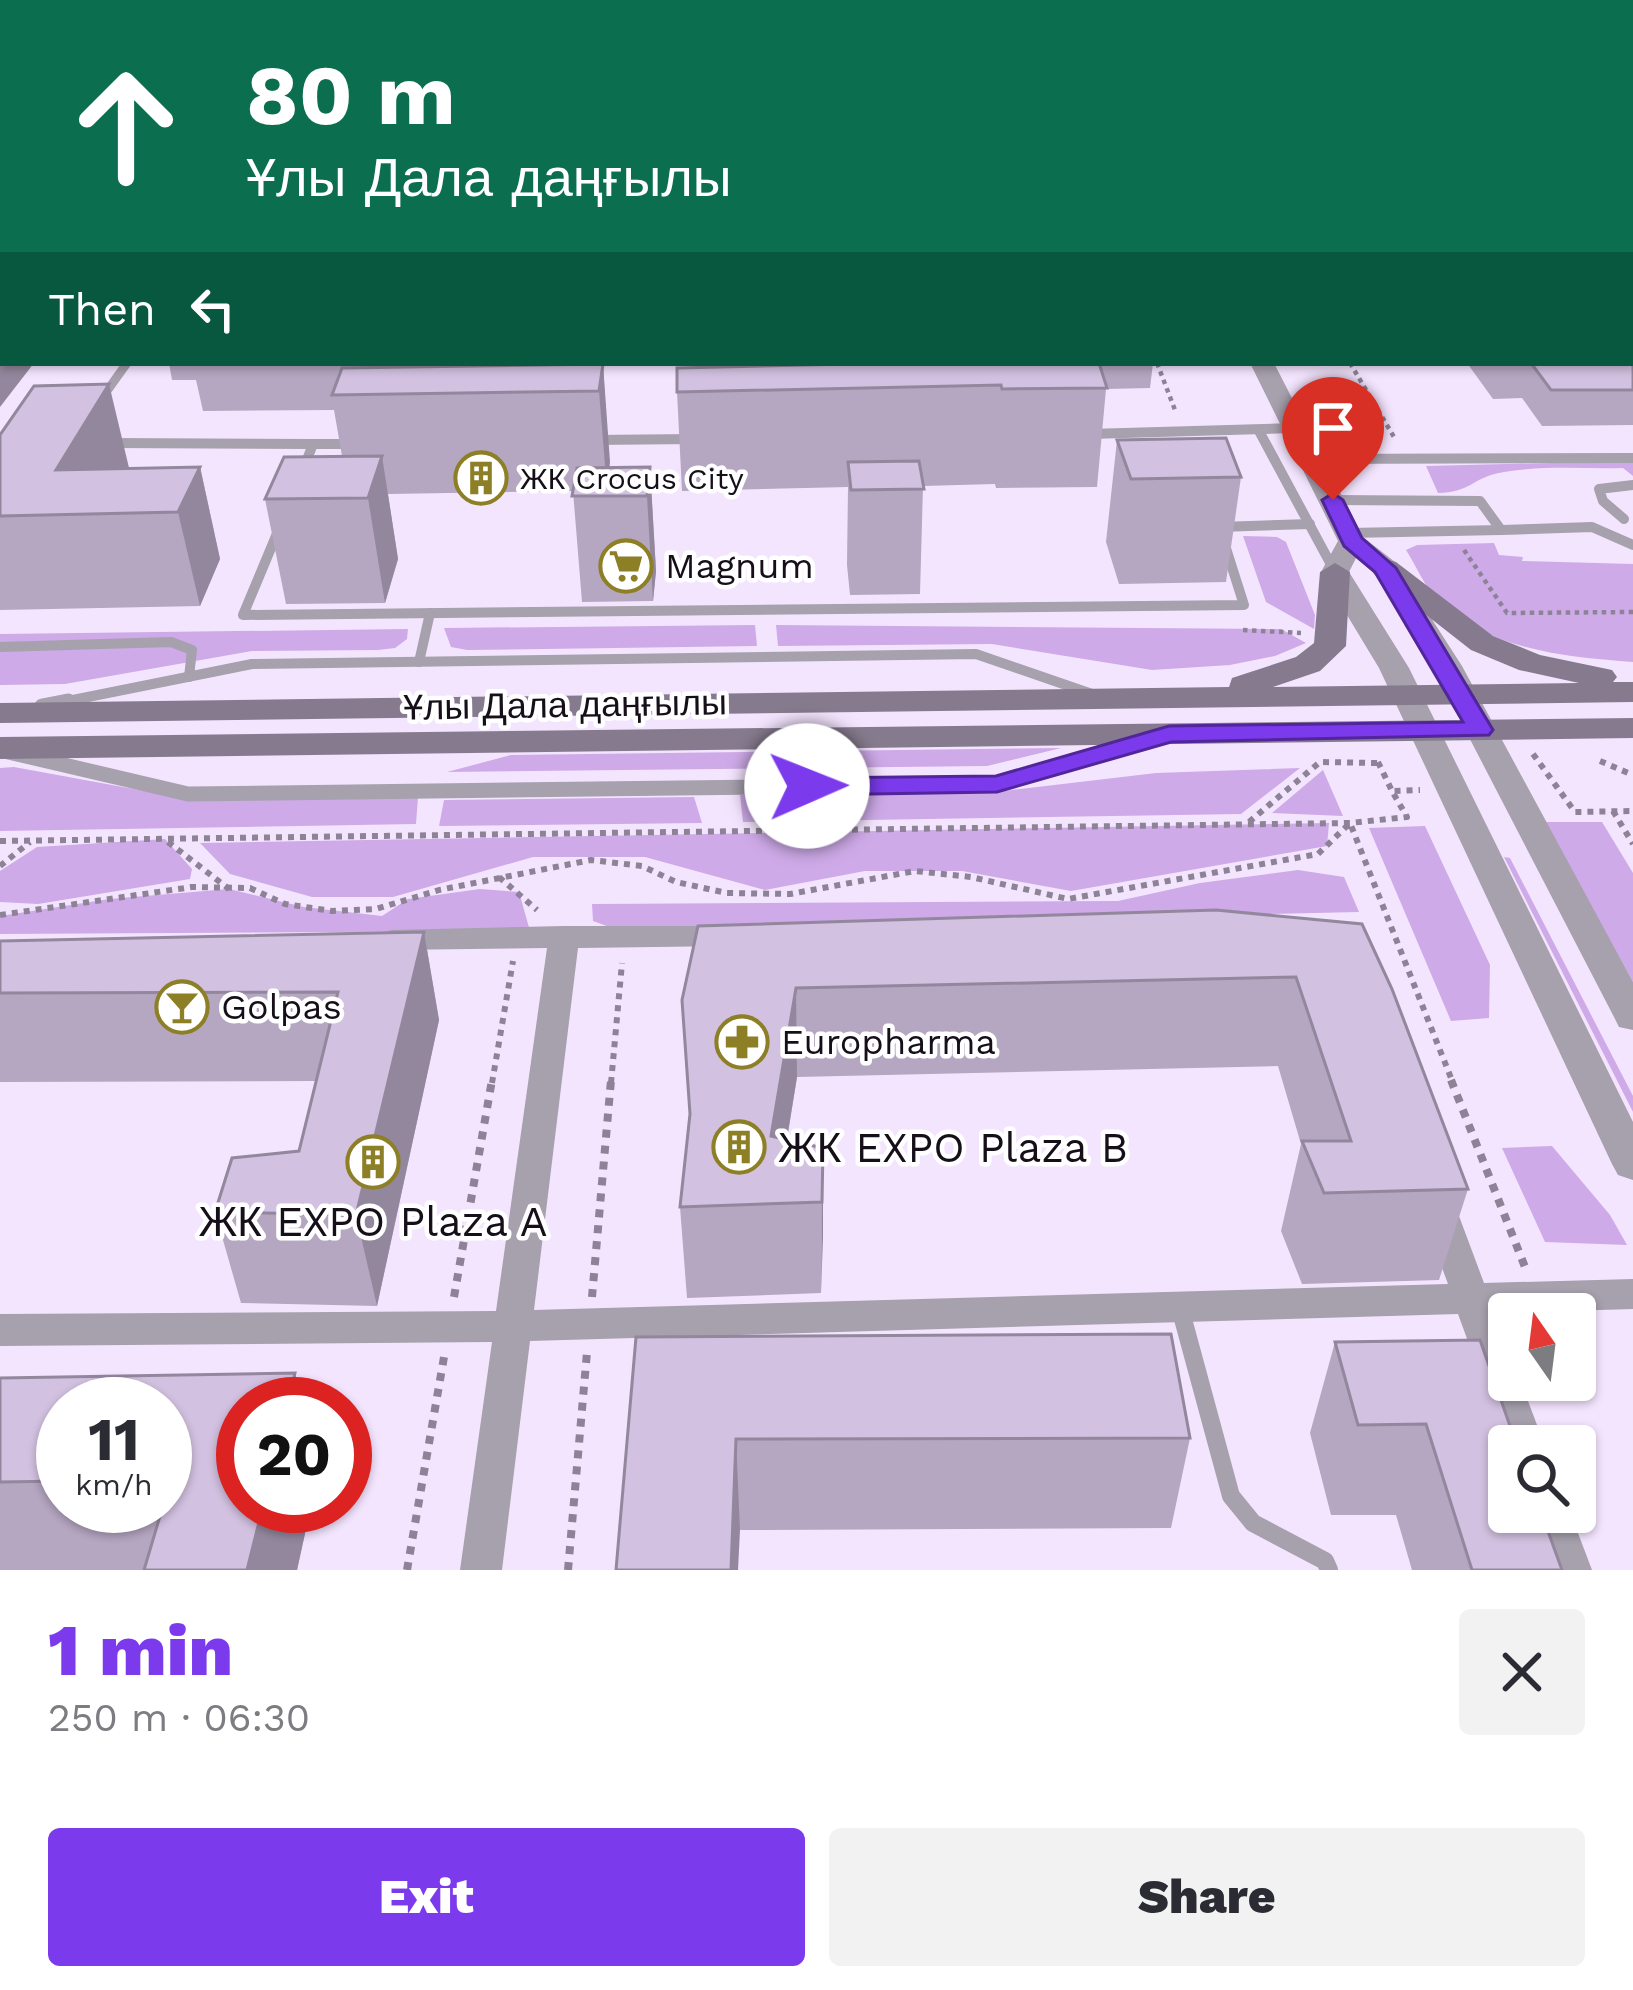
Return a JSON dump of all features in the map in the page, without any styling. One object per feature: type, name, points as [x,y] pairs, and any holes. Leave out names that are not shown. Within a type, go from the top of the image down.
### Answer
[{"type":"main road","points":[[1384,568],[1482,643],[1531,662],[1633,688]]},
{"type":"main road","points":[[1168,716],[1308,664],[1330,646],[1336,572]]},
{"type":"main road","name":"Ұлы Дала даңғылы","points":[[0,749],[1168,716],[1406,694],[1633,688]]},
{"type":"main road","name":"Ұлы Дала даңғылы","points":[[4,712],[1106,699],[1168,716],[1424,731],[1633,728]]},
{"type":"street","points":[[1263,366],[1350,537],[1384,568],[1462,694],[1633,1017]]},
{"type":"street","points":[[1350,537],[1336,572],[1406,694],[1633,1165]]},
{"type":"street","points":[[358,940],[767,936]]},
{"type":"street","points":[[481,1570],[564,937]]},
{"type":"street","points":[[1425,1171],[1518,1425]]},
{"type":"street","points":[[1596,1296],[1633,1294]]},
{"type":"street","points":[[0,1330],[511,1326],[1488,1300]]},
{"type":"street","points":[[1558,1533],[1571,1570]]},
{"type":"lane","points":[[93,410],[125,366]]},
{"type":"lane","points":[[1066,434],[1294,428]]},
{"type":"lane","points":[[1259,431],[1336,572]]},
{"type":"lane","points":[[1184,433],[1191,452]]},
{"type":"lane","points":[[572,441],[713,439]]},
{"type":"lane","points":[[102,443],[378,443]]},
{"type":"lane","points":[[296,487],[314,444]]},
{"type":"lane","points":[[1312,459],[1633,458]]},
{"type":"lane","points":[[1629,519],[1604,501],[1599,488],[1633,485]]},
{"type":"lane","points":[[1333,500],[1480,502],[1501,530]]},
{"type":"lane","points":[[287,508],[243,615],[1244,605],[1212,508]]},
{"type":"lane","points":[[1350,537],[1592,527],[1629,519]]},
{"type":"lane","points":[[1219,527],[1310,524]]},
{"type":"lane","points":[[1592,527],[1633,545]]},
{"type":"lane","points":[[419,662],[430,613]]},
{"type":"lane","points":[[0,647],[171,642],[192,650],[189,677]]},
{"type":"lane","points":[[4,712],[252,664],[976,654],[1106,699]]},
{"type":"lane","points":[[0,749],[188,794],[997,784],[1168,716]]},
{"type":"lane","points":[[1180,1309],[1231,1496],[1253,1523],[1325,1561],[1329,1570]]},
{"type":"path","points":[[1158,366],[1184,433]]},
{"type":"path","points":[[1533,754],[1575,812],[1633,811]]},
{"type":"path","points":[[1600,761],[1633,775]]},
{"type":"path","points":[[0,841],[1350,823],[1407,818],[1378,763],[1320,762],[1249,821]]},
{"type":"path","points":[[1392,791],[1427,790]]},
{"type":"path","points":[[1613,812],[1632,840]]},
{"type":"path","points":[[0,915],[191,887],[250,888],[285,904],[332,911],[376,909],[500,877],[591,860],[642,866],[676,882],[727,893],[790,894],[915,871],[971,877],[1068,899],[1279,865],[1318,854],[1350,823]]},
{"type":"path","points":[[1350,823],[1536,1293]]},
{"type":"path","points":[[165,839],[229,889]]},
{"type":"path","points":[[0,866],[32,841]]},
{"type":"path","points":[[407,1570],[515,953],[542,916],[500,877]]},
{"type":"path","points":[[568,1570],[624,936]]},
{"type":"shaded area","points":[[1633,461],[1633,476],[1623,468],[1529,469],[1490,475],[1457,491],[1438,493],[1426,466]]},
{"type":"shaded area","points":[[1243,536],[1277,537],[1286,542],[1315,615],[1314,629],[1266,602]]},
{"type":"shaded area","points":[[1494,543],[1499,555],[1523,557],[1522,561],[1633,564],[1633,662],[1529,648],[1479,630],[1437,599],[1406,550],[1417,545]]},
{"type":"shaded area","points":[[755,625],[757,646],[467,650],[451,647],[444,628]]},
{"type":"shaded area","points":[[776,625],[1281,629],[1306,643],[1275,656],[1230,665],[1152,670],[992,644],[778,646]]},
{"type":"shaded area","points":[[408,629],[407,639],[395,648],[252,651],[65,684],[0,685],[0,634]]},
{"type":"shaded area","points":[[1061,748],[987,766],[447,772],[511,755]]},
{"type":"shaded area","points":[[0,768],[199,801],[418,797],[416,824],[0,831]]},
{"type":"shaded area","points":[[1300,768],[1241,814],[743,822],[740,795],[995,792],[1156,773]]},
{"type":"shaded area","points":[[1323,770],[1343,816],[1272,813]]},
{"type":"shaded area","points":[[694,797],[702,823],[439,826],[444,800]]},
{"type":"shaded area","points":[[1545,822],[1602,822],[1633,873],[1633,982]]},
{"type":"shaded area","points":[[1329,823],[1327,846],[1071,891],[962,871],[865,871],[765,890],[645,857],[533,857],[393,897],[312,897],[230,874],[200,843]]},
{"type":"shaded area","points":[[1425,826],[1490,965],[1489,1018],[1451,1021],[1369,828]]},
{"type":"shaded area","points":[[165,839],[192,869],[190,879],[38,904],[0,902],[0,871],[37,847]]},
{"type":"shaded area","points":[[1504,857],[1510,858],[1633,1096],[1633,1112]]},
{"type":"shaded area","points":[[1298,870],[1344,877],[1359,912],[615,929],[593,921],[592,904],[1118,901],[1200,883]]},
{"type":"shaded area","points":[[229,889],[304,907],[382,916],[408,899],[480,889],[519,892],[530,931],[0,934],[0,916],[109,899]]},
{"type":"shaded area","points":[[1552,1146],[1610,1215],[1627,1245],[1545,1242],[1502,1148]]},
{"type":"building","points":[[603,366],[599,391],[332,395],[342,368]]},
{"type":"building","points":[[1100,366],[1107,388],[1002,389],[1001,385],[677,392],[677,368]]},
{"type":"building","points":[[1533,366],[1633,366],[1633,390],[1551,390]]},
{"type":"building","points":[[109,384],[56,470],[200,467],[178,512],[0,516],[0,435],[34,386]]},
{"type":"building","points":[[1226,438],[1241,477],[1131,479],[1117,440]]},
{"type":"building","points":[[382,456],[368,498],[265,499],[284,457]]},
{"type":"building","points":[[919,461],[924,489],[851,490],[848,462]]},
{"type":"building","points":[[650,467],[647,496],[572,496],[577,468]]},
{"type":"building","points":[[1216,910],[1362,924],[1392,989],[1468,1189],[1324,1193],[1302,1141],[1351,1141],[1296,977],[796,988],[771,1136],[823,1148],[822,1202],[680,1207],[690,1114],[682,1000],[698,926]]},
{"type":"building","points":[[424,932],[356,1215],[215,1212],[232,1158],[299,1151],[338,992],[0,993],[0,941]]},
{"type":"building","points":[[1171,1334],[1190,1438],[736,1439],[731,1570],[616,1570],[636,1337]]},
{"type":"building","points":[[1480,1340],[1488,1363],[1488,1401],[1501,1401],[1510,1425],[1488,1425],[1488,1533],[1549,1533],[1562,1570],[1472,1570],[1426,1424],[1358,1425],[1335,1342]]},
{"type":"building","points":[[295,1373],[294,1377],[216,1377],[216,1533],[256,1533],[247,1570],[144,1570],[155,1533],[192,1533],[192,1377],[59,1377]]},
{"type":"building","points":[[36,1377],[36,1481],[0,1482],[0,1378]]},
{"type":"place","name":"ЖК Crocus City","points":[[481,478]]},
{"type":"place","name":"Magnum","points":[[626,566]]},
{"type":"place","name":"Golpas","points":[[182,1007]]},
{"type":"place","name":"Europharma","points":[[742,1042]]},
{"type":"place","name":"ЖК EXPO Plaza B","points":[[739,1147]]},
{"type":"place","name":"ЖК EXPO Plaza A","points":[[373,1162]]},
{"type":"route","points":[[807,786],[997,784],[1169,734],[1480,730],[1447,666],[1384,568],[1352,541],[1333,500]]}]
